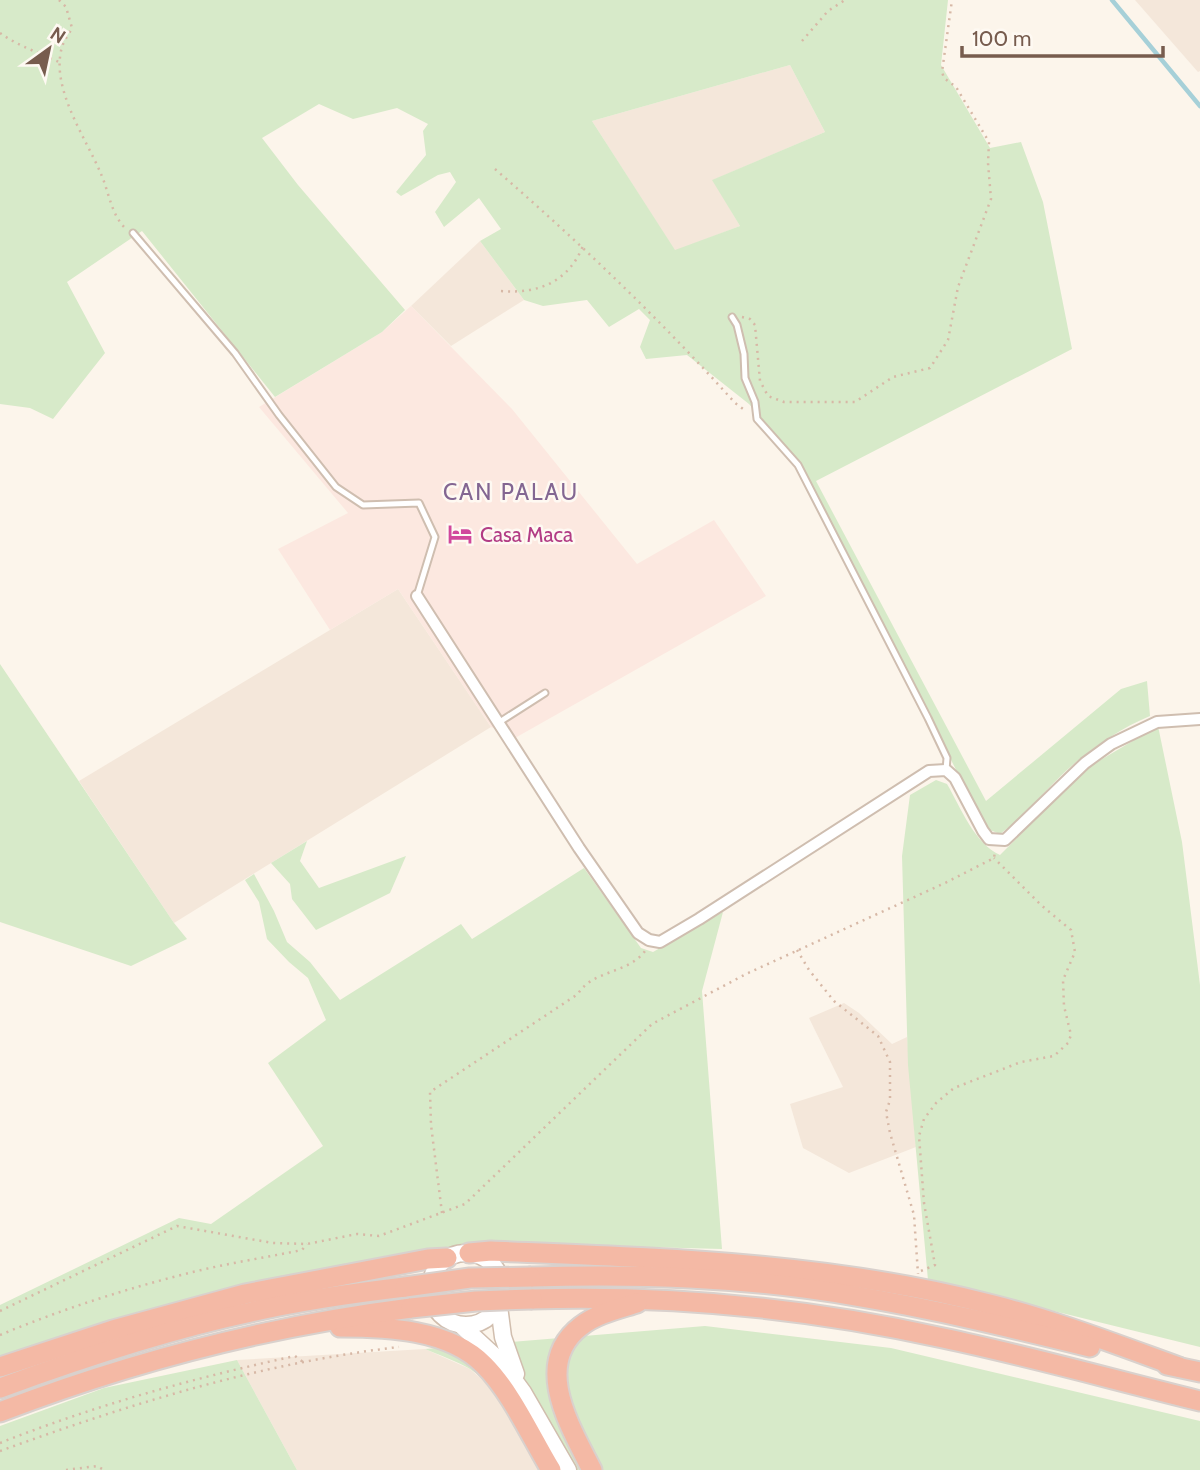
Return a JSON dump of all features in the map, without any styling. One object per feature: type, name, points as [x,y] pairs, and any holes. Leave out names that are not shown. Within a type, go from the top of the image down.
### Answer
[{"type":"highway","points":[[469,1253],[491,1251],[713,1261],[835,1274],[917,1288],[992,1305],[1063,1325],[1179,1367]]},
{"type":"highway","points":[[0,1367],[113,1330],[245,1294],[428,1259],[447,1258]]},
{"type":"highway","points":[[0,1388],[121,1347],[250,1312],[336,1296],[470,1278],[531,1277],[667,1276],[732,1280],[832,1292],[951,1314],[1200,1373]]},
{"type":"highway","points":[[0,1412],[72,1385],[147,1362],[286,1327],[411,1308],[476,1301],[532,1299],[650,1299],[793,1312],[929,1335],[1200,1401]]},
{"type":"highway","points":[[592,1470],[561,1402],[556,1382],[560,1356],[566,1341],[580,1326],[592,1319],[650,1299]]},
{"type":"highway","points":[[286,1327],[384,1328],[411,1331],[463,1349],[483,1364],[500,1386],[551,1470]]},
{"type":"street","points":[[417,596],[593,869],[638,933],[649,940],[660,942],[929,771],[946,770],[955,778],[989,839],[1005,840],[1085,763],[1111,744],[1157,722],[1200,719]]},
{"type":"street","points":[[469,1253],[491,1262],[498,1272],[503,1294],[499,1306],[488,1319],[476,1325],[462,1326],[449,1322],[438,1313],[430,1296],[430,1281],[437,1267],[447,1258],[469,1253]]},
{"type":"street","points":[[499,1306],[503,1337],[523,1392]]},
{"type":"street","points":[[462,1326],[501,1362],[523,1392],[568,1470]]},
{"type":"lane","points":[[133,233],[235,353],[279,415],[336,487],[363,505],[419,503],[435,537],[417,596]]},
{"type":"lane","points":[[732,317],[737,325],[757,419],[798,465],[928,718],[947,758],[946,770]]},
{"type":"lane","points":[[498,723],[545,694]]},
{"type":"path","points":[[58,0],[66,8],[72,28],[61,47],[60,74],[72,117],[101,174],[116,216],[123,227],[133,233]]},
{"type":"path","points":[[802,41],[828,11],[845,0]]},
{"type":"path","points":[[732,317],[750,320],[755,325],[760,381],[768,396],[784,402],[855,402],[893,377],[930,368],[948,340],[958,287],[991,199],[989,142],[956,87],[944,78],[952,0]]},
{"type":"path","points":[[0,33],[15,44],[28,47],[61,63]]},
{"type":"path","points":[[495,169],[583,246],[678,340],[735,403],[757,419]]},
{"type":"path","points":[[501,291],[522,292],[556,282],[576,263],[583,246]]},
{"type":"path","points":[[994,858],[997,841]]},
{"type":"path","points":[[0,1311],[177,1226],[260,1241],[307,1244],[358,1234],[379,1236],[465,1204],[652,1024],[746,974],[994,858]]},
{"type":"path","points":[[797,950],[808,970],[834,1001],[878,1036],[890,1062],[890,1100],[886,1112],[914,1215],[918,1272],[935,1265],[924,1203],[919,1136],[924,1119],[936,1103],[954,1088],[1021,1062],[1054,1056],[1068,1043],[1070,1035],[1064,1006],[1063,980],[1075,952],[1071,930],[1041,905],[994,858]]},
{"type":"path","points":[[442,1213],[431,1125],[430,1091],[578,994],[583,985],[594,978],[620,970],[640,957],[649,940]]},
{"type":"path","points":[[0,1335],[45,1317],[138,1287],[186,1273],[302,1250],[307,1244]]},
{"type":"path","points":[[0,1451],[139,1402],[241,1375],[408,1346]]},
{"type":"path","points":[[0,1443],[86,1410],[174,1384],[295,1356],[304,1362]]},
{"type":"path","points":[[66,1470],[97,1466],[104,1470]]},
{"type":"shaded area","points":[[1135,0],[1200,0],[1200,71],[1198,72]]},
{"type":"shaded area","points":[[790,65],[825,132],[713,180],[740,226],[675,251],[592,121]]},
{"type":"shaded area","points":[[480,241],[524,300],[451,346],[411,306]]},
{"type":"shaded area","name":"Casa Maca","points":[[411,306],[512,409],[637,564],[714,520],[766,596],[515,738],[491,727],[398,589],[330,630],[278,549],[348,513],[259,407],[382,332]]},
{"type":"shaded area","points":[[398,589],[491,727],[174,923],[79,781]]},
{"type":"shaded area","points":[[844,1003],[859,1013],[892,1044],[907,1037],[916,1147],[849,1173],[803,1148],[790,1104],[843,1087],[809,1018]]},
{"type":"shaded area","points":[[425,1349],[470,1369],[493,1389],[541,1470],[297,1470],[237,1360]]},
{"type":"green space","points":[[0,0],[948,0],[941,65],[990,148],[1021,142],[1043,202],[1072,349],[816,481],[986,801],[1121,689],[1147,681],[1150,716],[1084,755],[1000,834],[990,830],[976,809],[799,461],[749,404],[687,355],[646,359],[640,347],[650,320],[639,309],[609,327],[587,300],[543,306],[524,300],[480,241],[501,229],[479,198],[444,227],[435,212],[456,182],[450,172],[438,175],[401,196],[396,192],[426,155],[423,131],[428,124],[397,108],[353,119],[319,104],[262,138],[298,185],[405,310],[382,332],[275,397],[142,231],[67,282],[105,353],[53,419],[30,408],[0,404]],"holes":[[[790,65],[825,132],[712,180],[740,226],[675,250],[592,121]]]},
{"type":"green space","points":[[0,664],[187,939],[131,966],[0,922]]},
{"type":"green space","points":[[1158,726],[1182,842],[1200,985],[1200,1347],[928,1280],[908,1065],[902,856],[910,795],[936,780],[947,784],[975,834],[1000,855],[1087,768]]},
{"type":"green space","points":[[307,841],[300,861],[319,888],[406,856],[390,893],[316,930],[292,899],[290,884],[271,863]]},
{"type":"green space","points":[[584,868],[641,948],[653,952],[723,912],[702,991],[722,1249],[487,1243],[432,1249],[265,1281],[0,1358],[0,1305],[179,1218],[211,1224],[323,1146],[268,1063],[326,1020],[308,978],[267,939],[259,902],[245,880],[254,874],[287,942],[310,962],[340,1000],[461,924],[472,939]]},
{"type":"green space","points":[[705,1326],[891,1348],[1200,1421],[1200,1470],[541,1470],[511,1415],[493,1389],[470,1369],[425,1349]]},
{"type":"green space","points":[[237,1360],[297,1470],[0,1470],[0,1426],[104,1388]]},
{"type":"waterway","points":[[1112,0],[1200,106]]},
{"type":"place","name":"Casa Maca","points":[[460,534]]},
{"type":"district","name":"CAN PALAU","points":[[511,492]]}]
